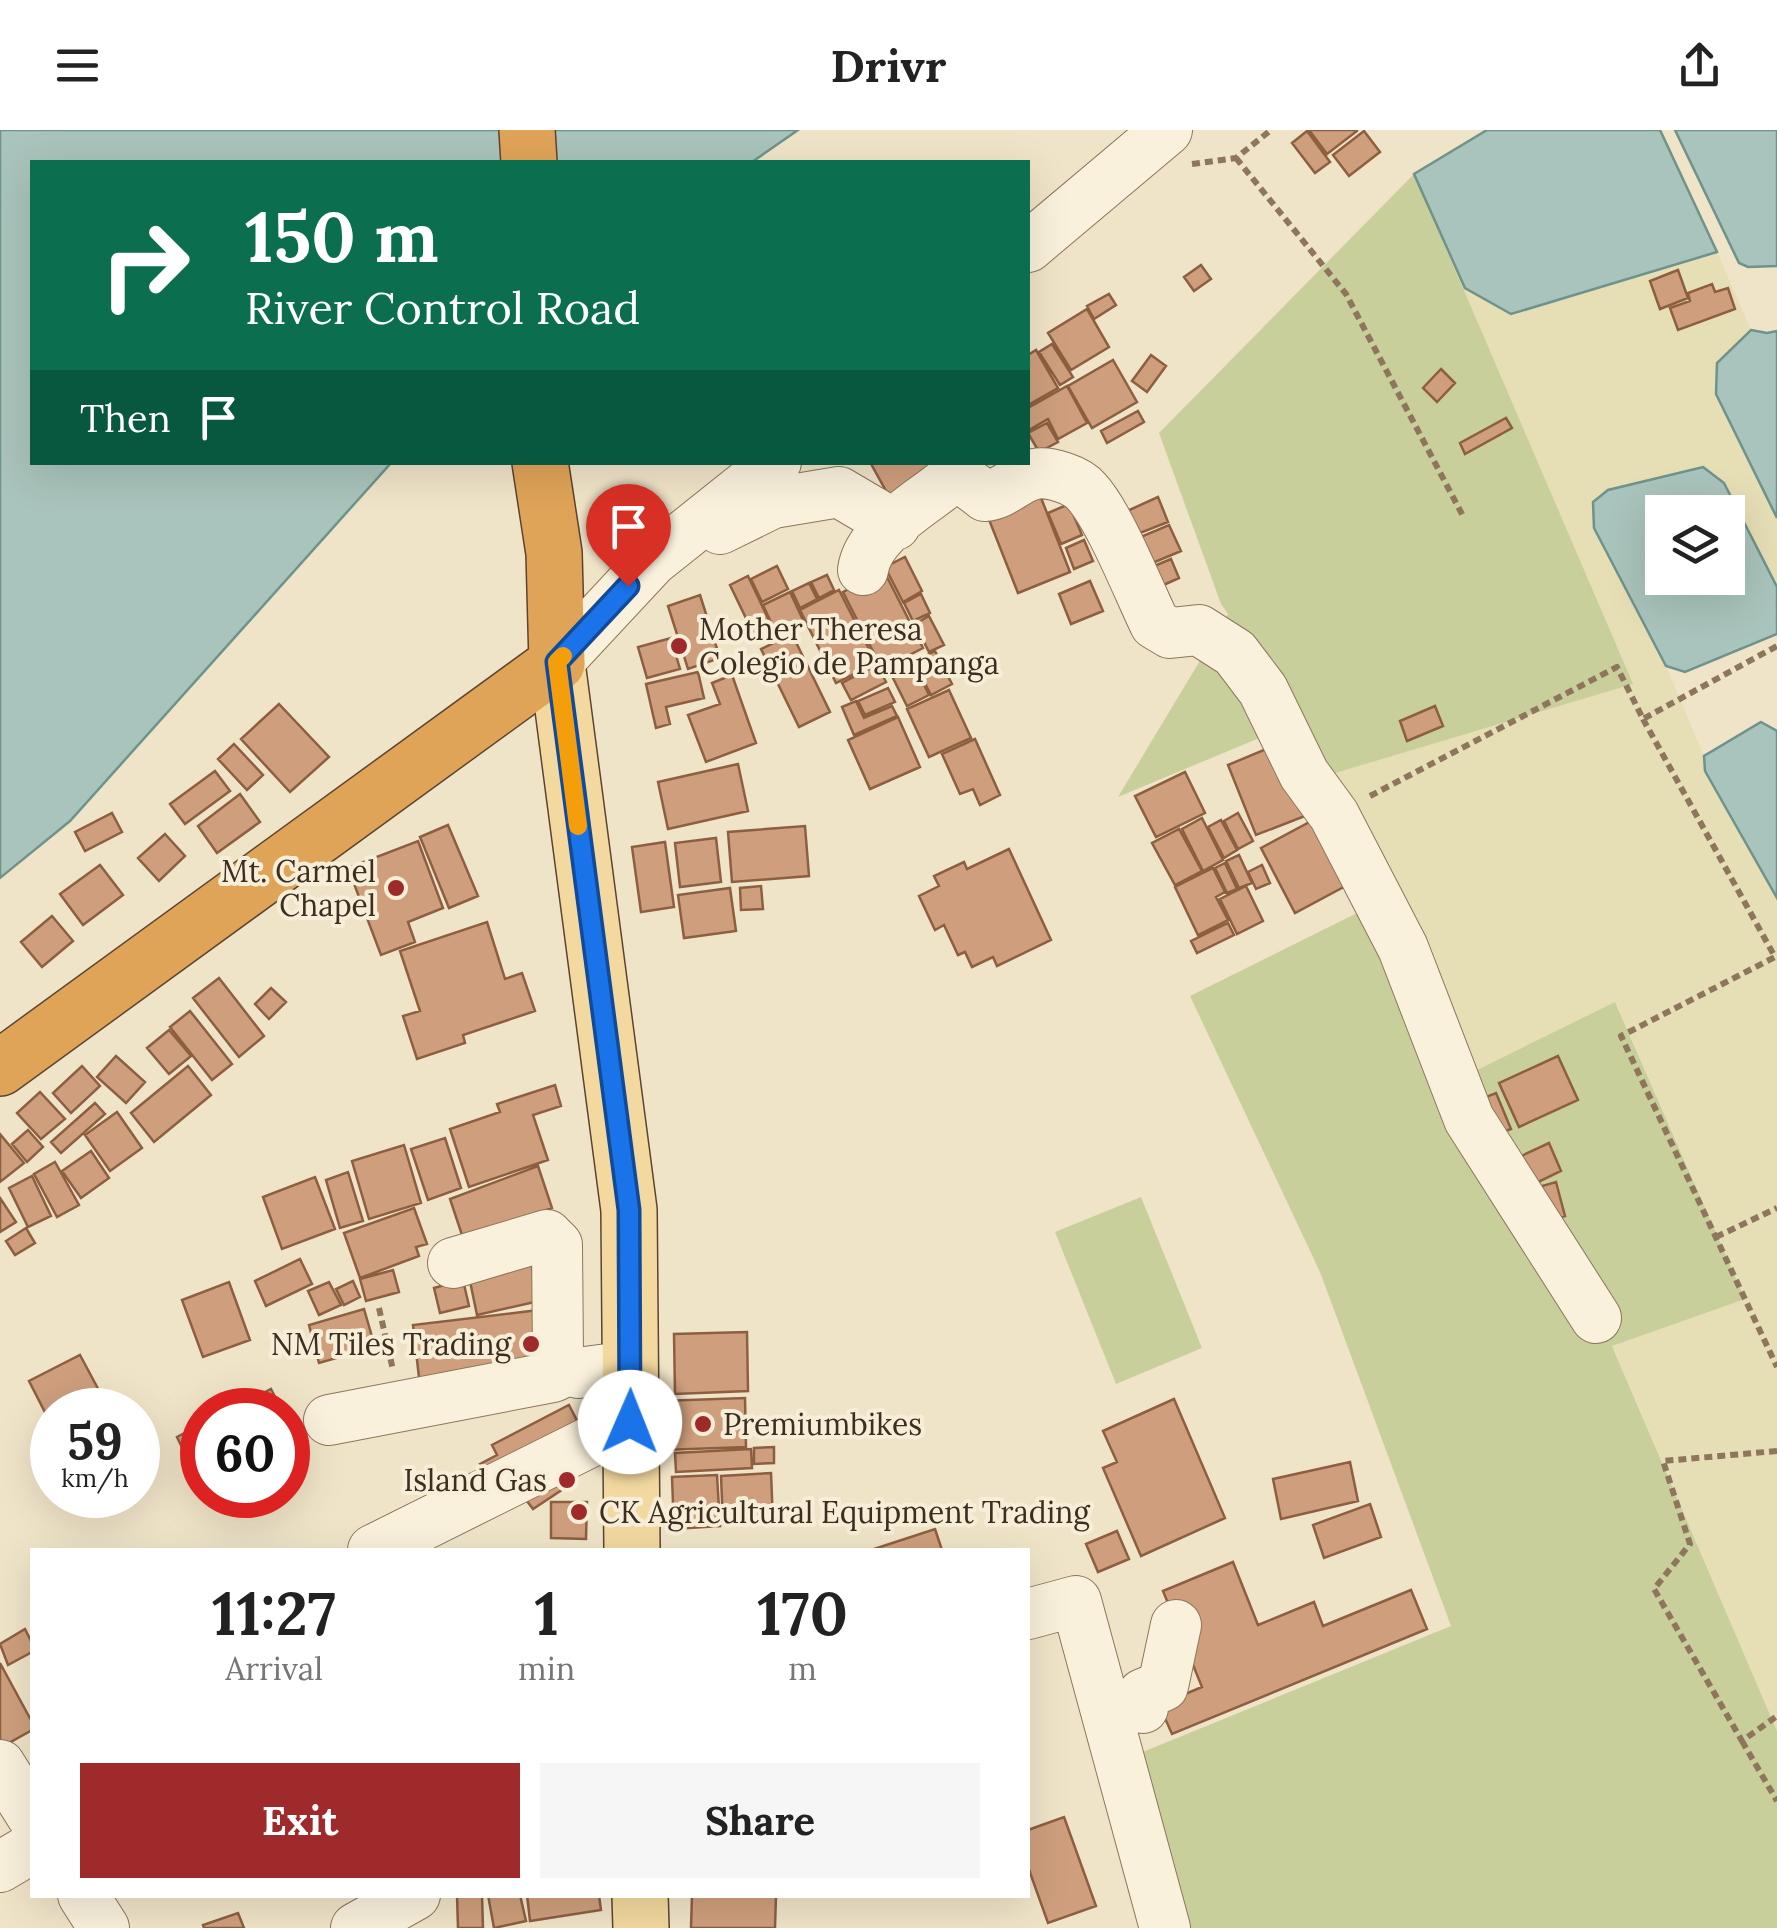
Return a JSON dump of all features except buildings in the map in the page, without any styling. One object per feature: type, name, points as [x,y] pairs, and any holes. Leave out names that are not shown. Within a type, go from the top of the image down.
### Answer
[{"type":"highway","points":[[528,130],[528,160]]},
{"type":"highway","points":[[556,130],[558,160]]},
{"type":"highway","points":[[0,1068],[557,662],[554,553],[540,465]]},
{"type":"highway","points":[[554,553],[565,465]]},
{"type":"main road","points":[[557,662],[629,1210],[632,1548]]},
{"type":"main road","points":[[640,1898],[642,1928]]},
{"type":"street","points":[[1030,245],[1167,130]]},
{"type":"street","points":[[557,662],[652,561],[772,465]]},
{"type":"street","points":[[863,570],[866,554],[876,538],[946,483],[970,482],[985,496],[1035,474],[1065,478],[1084,488],[1102,516],[1154,624],[1170,633],[1199,630],[1235,653],[1264,690],[1304,774],[1334,815],[1403,948],[1469,1119],[1596,1318]]},
{"type":"street","points":[[652,561],[773,503],[839,492],[894,525]]},
{"type":"street","points":[[453,1263],[548,1234],[557,1245],[558,1354],[568,1370],[578,1373],[630,1366]]},
{"type":"street","points":[[328,1420],[554,1378],[568,1370]]},
{"type":"street","points":[[377,1548],[630,1422]]},
{"type":"street","points":[[1030,1614],[1076,1602],[1142,1710]]},
{"type":"street","points":[[1165,1928],[1142,1710],[1143,1694],[1164,1686],[1176,1625]]},
{"type":"street","points":[[12,1762],[30,1811]]},
{"type":"street","points":[[0,1867],[30,1849]]},
{"type":"street","points":[[85,1898],[104,1928]]},
{"type":"street","points":[[356,1928],[410,1898]]},
{"type":"path","points":[[1236,158],[1346,294],[1463,516]]},
{"type":"path","points":[[1643,719],[1777,646]]},
{"type":"path","points":[[1334,815],[1617,667],[1776,958],[1621,1036],[1777,1366]]},
{"type":"path","points":[[1716,1237],[1777,1208]]},
{"type":"path","points":[[379,1308],[401,1406]]},
{"type":"path","points":[[1777,1451],[1663,1461],[1690,1544],[1654,1588],[1777,1801]]},
{"type":"path","points":[[1742,1741],[1777,1716]]},
{"type":"shaded area","points":[[1414,174],[1465,288],[1511,314],[1717,252],[1751,330],[1717,363],[1716,394],[1777,518],[1777,587],[1745,524],[1745,495],[1730,495],[1724,483],[1608,490],[1593,502],[1594,528],[1666,666],[1704,756],[1705,771],[1777,898],[1777,1731],[1612,1345],[1745,1298],[1616,1003],[1471,1073],[1312,780],[1632,684]]},
{"type":"green space","points":[[1414,174],[1633,684],[1312,780],[1288,726],[1118,797],[1228,614],[1159,433]]},
{"type":"green space","points":[[1375,904],[1471,1073],[1615,1002],[1745,1299],[1612,1346],[1777,1731],[1777,1928],[1174,1928],[1128,1758],[1451,1626],[1320,1272],[1190,996]]},
{"type":"green space","points":[[1141,1197],[1202,1348],[1116,1384],[1055,1232]]},
{"type":"water","points":[[0,130],[798,130],[755,160],[30,160],[30,465],[389,465],[70,821],[0,878]]},
{"type":"water","points":[[1487,130],[1660,130],[1717,252],[1511,314],[1465,288],[1414,174]]},
{"type":"water","points":[[1675,130],[1777,130],[1777,266],[1748,267],[1739,263]]},
{"type":"water","points":[[1751,330],[1777,331],[1777,518],[1716,394],[1717,363]]},
{"type":"water","points":[[1703,467],[1724,483],[1730,495],[1645,495],[1645,595],[1745,595],[1745,524],[1777,587],[1777,634],[1685,672],[1666,666],[1594,528],[1593,502],[1608,490]]},
{"type":"water","points":[[1761,722],[1777,731],[1777,898],[1705,771],[1704,756]]},
{"type":"slow traffic","points":[[563,656],[557,662],[578,826]]},
{"type":"place","name":"Mother Theresa Colegio de Pampanga","points":[[679,646]]},
{"type":"place","name":"Mt. Carmel Chapel","points":[[396,888]]},
{"type":"place","name":"NM Tiles Trading","points":[[531,1344]]},
{"type":"place","name":"Premiumbikes","points":[[703,1424]]},
{"type":"place","name":"Island Gas","points":[[567,1480]]},
{"type":"place","name":"CK Agricultural Equipment Trading","points":[[579,1512]]},
{"type":"route","points":[[628,586],[557,662],[629,1210],[630,1422]]}]
